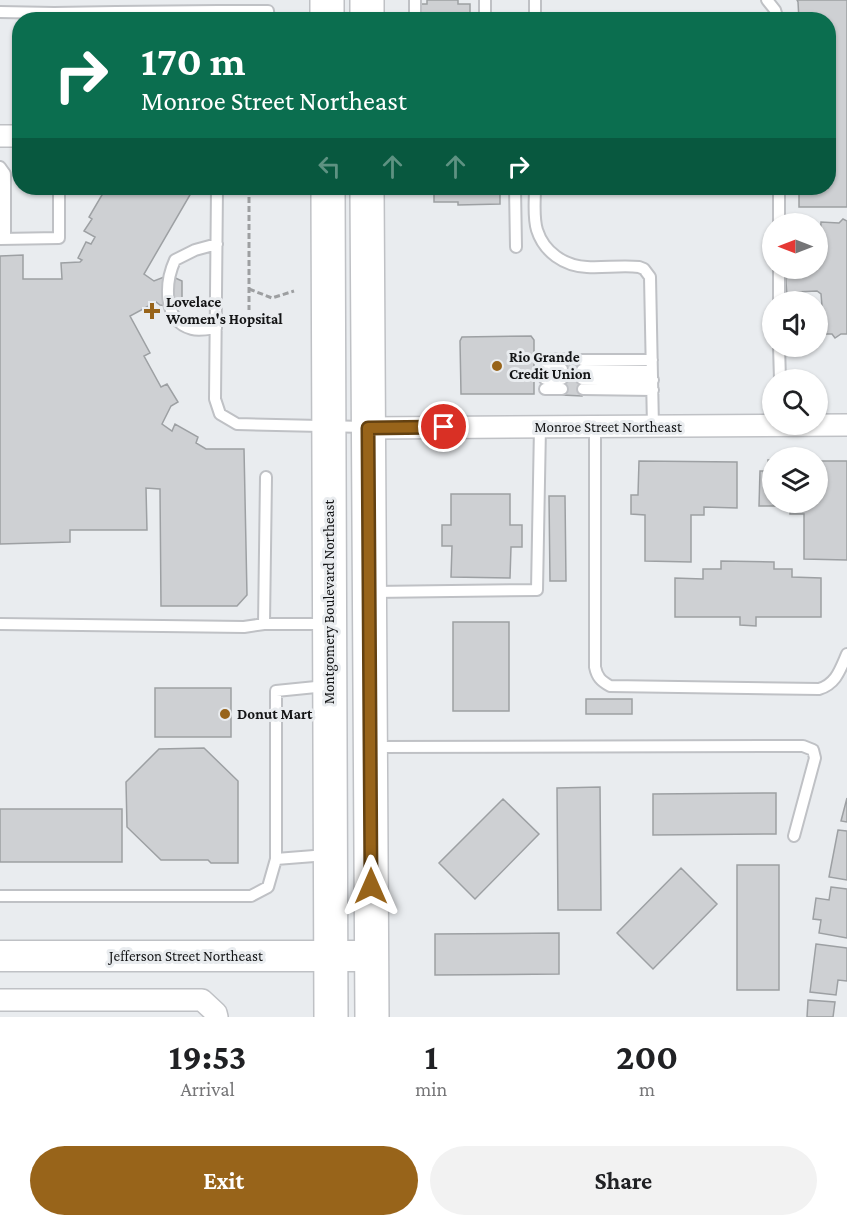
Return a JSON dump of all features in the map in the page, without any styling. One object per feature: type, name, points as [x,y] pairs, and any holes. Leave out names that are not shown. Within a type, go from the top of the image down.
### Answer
[{"type":"main road","name":"Montgomery Boulevard Northeast","points":[[328,195],[331,1017]]},
{"type":"main road","points":[[368,195],[372,1017]]},
{"type":"main road","name":"Jefferson Street Northeast","points":[[0,956],[371,956]]},
{"type":"street","name":"Monroe Street Northeast","points":[[368,428],[762,425]]},
{"type":"street","name":"Monroe Street Northeast","points":[[828,425],[847,425]]},
{"type":"street","points":[[0,1000],[202,1000],[217,1017]]},
{"type":"lane","points":[[0,167],[5,174],[2,239],[59,238],[59,195]]},
{"type":"lane","points":[[217,195],[215,399],[220,414],[237,424],[368,428]]},
{"type":"lane","points":[[515,195],[516,247]]},
{"type":"lane","points":[[535,195],[537,229],[543,244],[554,256],[568,264],[585,267],[634,267],[648,272],[652,282],[653,427]]},
{"type":"lane","points":[[779,195],[779,213]]},
{"type":"lane","points":[[216,244],[195,250],[175,260],[169,275],[169,306],[179,323],[194,330],[216,328]]},
{"type":"lane","points":[[545,374],[562,374],[545,374]]},
{"type":"lane","points":[[652,375],[582,374],[652,375]]},
{"type":"lane","points":[[370,592],[537,590],[540,427]]},
{"type":"lane","points":[[595,427],[595,667],[597,676],[602,682],[610,687],[819,689],[828,687],[835,681],[847,654]]},
{"type":"lane","points":[[264,624],[266,477]]},
{"type":"lane","points":[[0,624],[244,627],[264,624],[330,624]]},
{"type":"lane","points":[[0,897],[251,897],[268,887],[276,859],[276,691],[330,685]]},
{"type":"lane","points":[[370,747],[803,746],[813,750],[815,758],[794,836]]},
{"type":"lane","points":[[276,859],[330,854]]},
{"type":"path","points":[[249,195],[249,310]]},
{"type":"path","points":[[249,289],[272,298],[294,291]]},
{"type":"building","points":[[427,0],[458,0],[458,4],[470,4],[470,12],[410,12],[410,4],[427,4]]},
{"type":"building","points":[[797,0],[847,0],[847,207],[799,207],[799,195],[836,195],[836,12],[799,12]]},
{"type":"building","points":[[102,195],[190,195],[144,274],[154,281],[169,275],[182,281],[182,301],[169,306],[156,302],[130,316],[150,353],[144,356],[161,387],[167,384],[178,402],[171,406],[162,424],[172,431],[175,424],[198,437],[196,443],[206,449],[244,449],[247,595],[237,606],[161,606],[160,489],[146,488],[147,530],[70,530],[70,542],[0,544],[0,256],[23,255],[23,279],[62,279],[61,263],[80,262],[82,260],[78,258],[86,242],[91,244],[95,237],[84,231],[92,219],[89,217]]},
{"type":"building","points":[[434,195],[500,195],[500,204],[458,205],[458,202],[434,202]]},
{"type":"building","points":[[843,219],[847,221],[847,334],[841,334],[835,338],[832,334],[828,334],[828,291],[787,291],[786,279],[828,279],[828,222],[839,223]]},
{"type":"building","name":"Rio Grande Credit Union","points":[[531,336],[534,340],[534,394],[461,394],[460,341],[462,337]]},
{"type":"building","points":[[563,356],[582,356],[582,396],[562,395]]},
{"type":"building","points":[[639,461],[737,462],[737,508],[704,507],[704,515],[691,515],[691,562],[645,561],[645,515],[631,514],[631,495],[638,495]]},
{"type":"building","points":[[828,461],[847,461],[847,560],[804,559],[804,514],[790,514],[828,513]]},
{"type":"building","points":[[760,471],[762,471],[762,506],[759,506]]},
{"type":"building","points":[[451,494],[510,494],[510,525],[522,525],[522,547],[511,547],[510,578],[451,577],[452,546],[442,546],[442,525],[451,525]]},
{"type":"building","points":[[549,496],[565,496],[566,581],[550,581]]},
{"type":"building","points":[[721,561],[774,562],[774,569],[792,569],[792,577],[821,578],[821,617],[756,617],[756,626],[740,625],[740,617],[675,617],[675,578],[703,579],[703,569],[721,569]]},
{"type":"building","points":[[453,622],[509,622],[509,711],[453,711]]},
{"type":"building","points":[[155,688],[231,688],[231,737],[155,737]]},
{"type":"building","points":[[586,699],[632,699],[632,714],[586,714]]},
{"type":"building","points":[[204,748],[238,781],[238,863],[211,863],[208,860],[161,860],[127,827],[126,782],[159,749]]},
{"type":"building","points":[[600,787],[601,910],[558,910],[557,788]]},
{"type":"building","points":[[776,793],[776,834],[653,835],[653,794]]},
{"type":"building","points":[[847,798],[847,822],[841,821]]},
{"type":"building","points":[[503,799],[539,834],[475,899],[439,863]]},
{"type":"building","points":[[0,809],[122,809],[122,862],[0,862]]},
{"type":"building","points":[[838,830],[847,831],[847,880],[829,877]]},
{"type":"building","points":[[737,865],[779,865],[779,990],[737,990]]},
{"type":"building","points":[[681,868],[717,904],[653,969],[617,933]]},
{"type":"building","points":[[831,887],[847,889],[847,938],[819,933],[821,920],[813,919],[816,898],[829,900]]},
{"type":"building","points":[[559,933],[559,974],[435,975],[435,934]]},
{"type":"building","points":[[816,944],[847,948],[847,981],[838,980],[836,995],[810,992]]},
{"type":"building","points":[[808,1000],[835,1002],[833,1017],[807,1017]]},
{"type":"place","name":"Lovelace Women's Hopsital","points":[[152,311]]},
{"type":"place","name":"Rio Grande Credit Union","points":[[497,366]]},
{"type":"place","name":"Donut Mart","points":[[225,714]]},
{"type":"route","points":[[371,886],[368,428],[444,427]]}]
